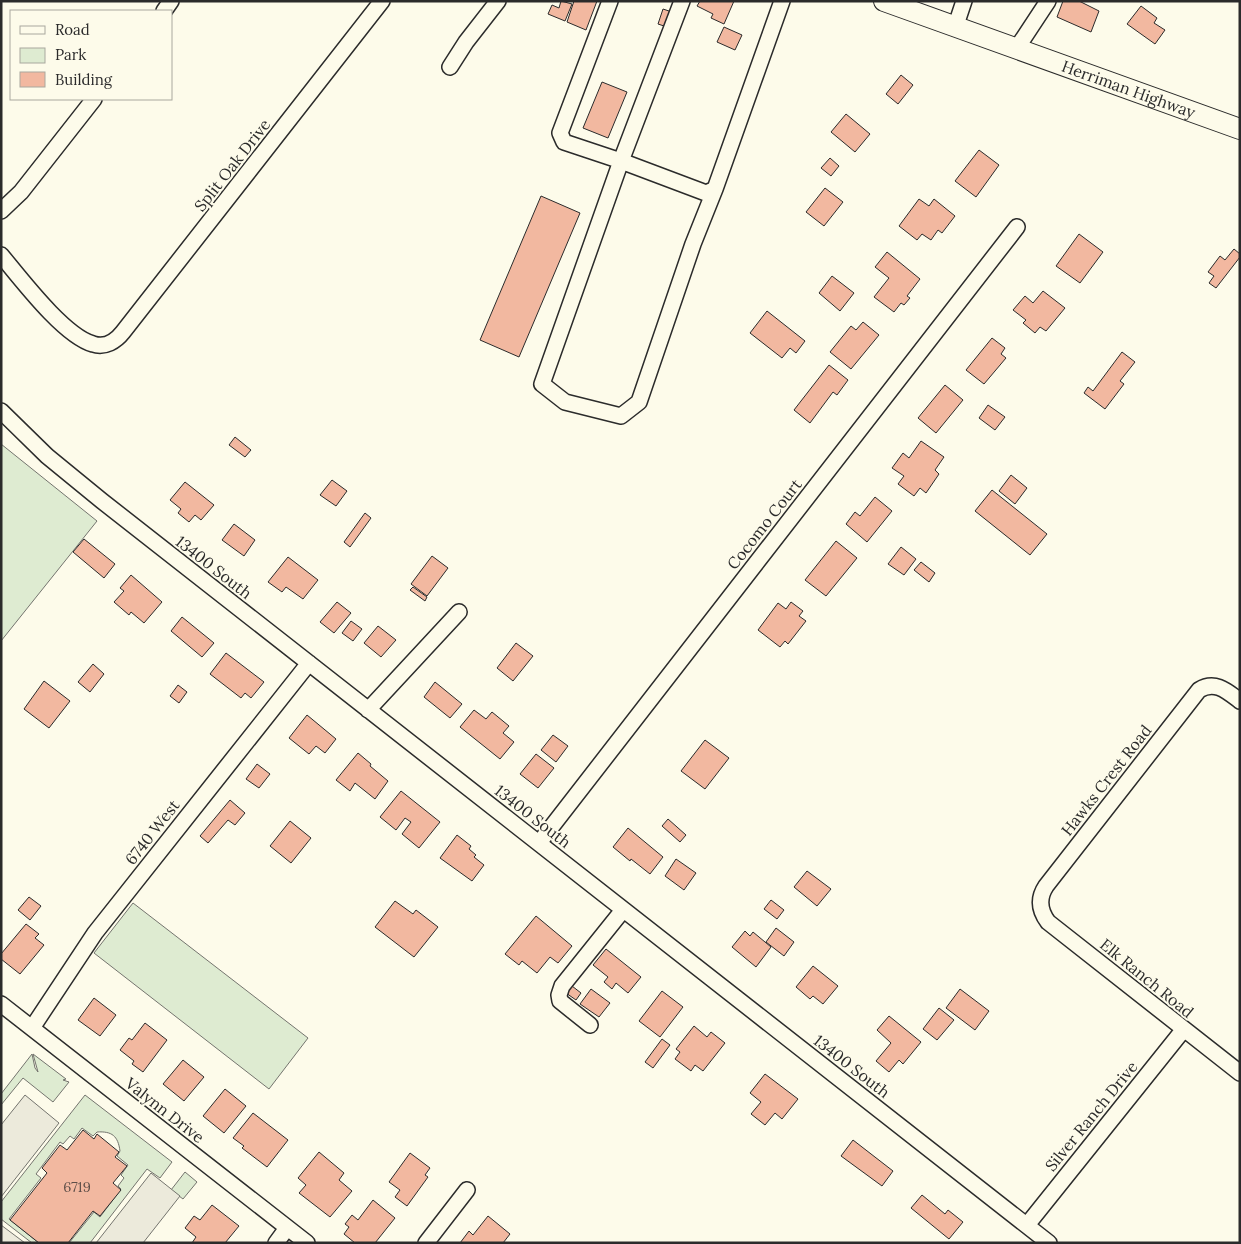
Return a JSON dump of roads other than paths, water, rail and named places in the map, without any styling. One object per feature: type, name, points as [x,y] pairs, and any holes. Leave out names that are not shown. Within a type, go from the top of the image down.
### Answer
[{"type":"main road","name":"Herriman Highway","points":[[884,1],[1240,129]]},
{"type":"street","name":"Split Oak Drive","points":[[1,255],[44,306],[64,326],[93,344],[106,345],[119,338],[382,1]]},
{"type":"street","points":[[450,67],[466,42],[498,1]]},
{"type":"street","points":[[610,1],[560,133],[564,142],[706,193],[715,189]]},
{"type":"street","points":[[682,1],[621,161],[542,384],[565,402],[621,416],[639,402],[693,244],[715,189],[782,1]]},
{"type":"street","points":[[955,28],[964,1]]},
{"type":"street","points":[[1017,48],[1048,1]]},
{"type":"street","points":[[1,211],[20,192],[93,100]]},
{"type":"street","name":"Cocomo Court","points":[[539,843],[1017,227]]},
{"type":"street","name":"13400 South","points":[[1,411],[48,456],[102,501],[1049,1243]]},
{"type":"street","points":[[368,710],[459,612]]},
{"type":"street","name":"6740 West","points":[[32,1028],[95,933],[308,663]]},
{"type":"street","name":"Hawks Crest Road","points":[[1040,905],[1046,886],[1195,694],[1204,687],[1210,686],[1224,689],[1240,701]]},
{"type":"street","name":"Elk Ranch Road","points":[[1040,905],[1048,922],[1240,1074]]},
{"type":"street","points":[[590,1025],[560,1001],[558,995],[562,986],[623,910]]},
{"type":"street","name":"Valynn Drive","points":[[1,1004],[307,1243]]},
{"type":"street","name":"Silver Ranch Drive","points":[[1027,1225],[1184,1029]]},
{"type":"street","points":[[426,1243],[467,1190]]},
{"type":"street","points":[[276,1243],[288,1228]]}]
